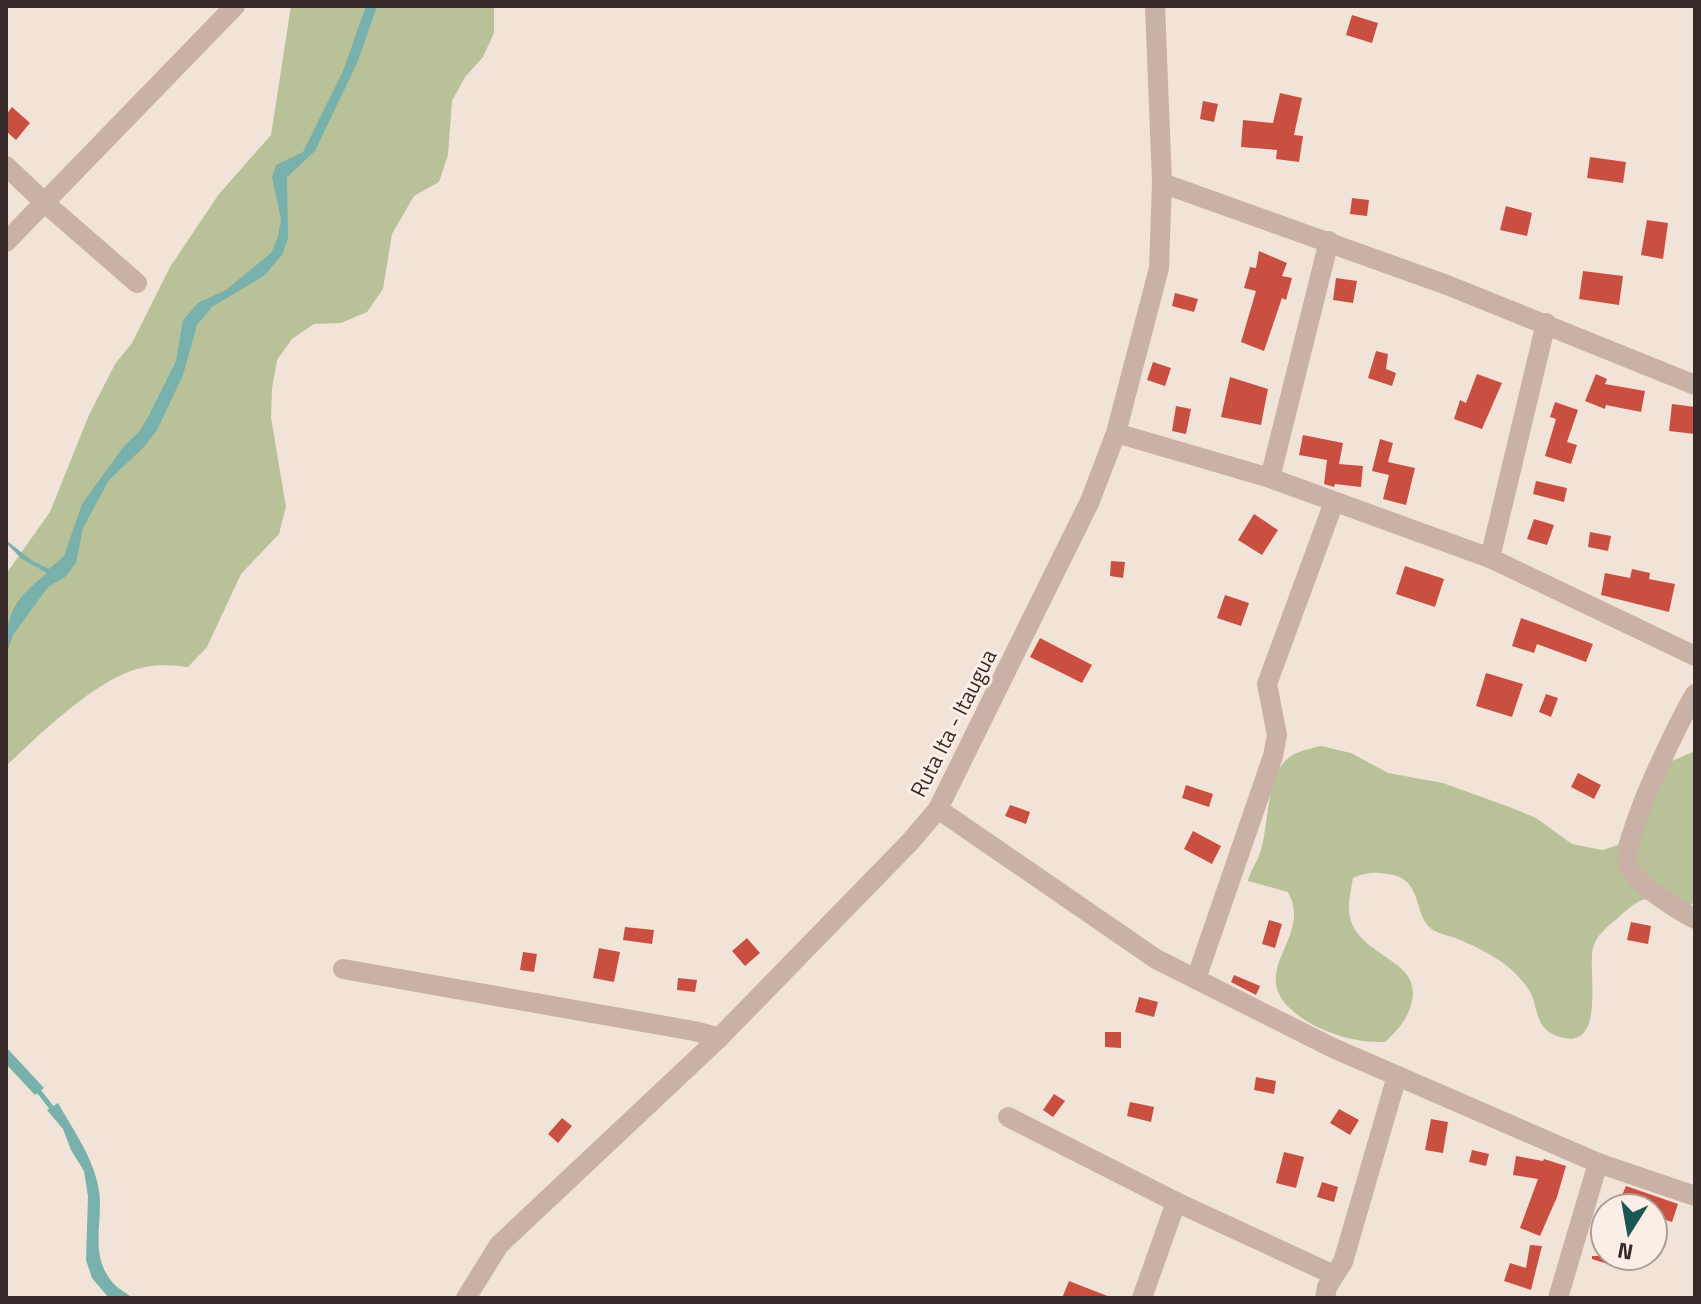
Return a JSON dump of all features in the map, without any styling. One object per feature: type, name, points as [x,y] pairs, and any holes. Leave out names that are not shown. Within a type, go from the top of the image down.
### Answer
[{"type":"street","points":[[6,242],[235,6]]},
{"type":"street","name":"Ruta Ita - Itaugua","points":[[466,1298],[499,1245],[718,1039],[910,842],[938,809],[1090,501],[1116,433],[1159,268],[1162,183],[1155,6]]},
{"type":"street","points":[[6,166],[137,283]]},
{"type":"street","points":[[1162,183],[1329,241],[1546,323],[1695,385]]},
{"type":"street","points":[[1270,478],[1329,241]]},
{"type":"street","points":[[1490,558],[1546,323]]},
{"type":"street","points":[[1116,433],[1270,478],[1490,558],[1694,652]]},
{"type":"street","points":[[1196,979],[1273,756],[1277,735],[1267,684],[1334,502]]},
{"type":"street","points":[[1695,694],[1655,775],[1628,846],[1626,862],[1631,872],[1643,883],[1695,919]]},
{"type":"street","points":[[938,809],[1156,959],[1333,1048],[1598,1163],[1695,1196]]},
{"type":"street","points":[[343,969],[694,1031],[718,1039]]},
{"type":"street","points":[[1325,1298],[1327,1287],[1343,1262],[1397,1076]]},
{"type":"street","points":[[1008,1117],[1176,1202],[1334,1275]]},
{"type":"street","points":[[1558,1298],[1598,1163]]},
{"type":"street","points":[[1142,1298],[1176,1202]]},
{"type":"green space","points":[[291,6],[494,6],[494,33],[483,57],[465,77],[452,101],[448,155],[439,182],[414,196],[392,234],[383,289],[367,312],[341,323],[314,324],[292,339],[277,360],[271,417],[286,507],[279,534],[241,574],[207,647],[188,667],[144,667],[103,685],[68,710],[6,766],[6,574],[50,512],[89,415],[115,364],[132,343],[170,267],[219,194],[271,135]]},
{"type":"green space","points":[[1321,746],[1351,753],[1388,773],[1443,783],[1512,808],[1536,818],[1572,844],[1602,850],[1618,845],[1622,832],[1648,801],[1672,761],[1695,751],[1695,900],[1691,905],[1678,909],[1653,899],[1642,900],[1600,934],[1593,948],[1589,1022],[1583,1033],[1573,1039],[1557,1036],[1544,1027],[1527,987],[1505,964],[1428,925],[1408,883],[1388,874],[1358,876],[1353,878],[1350,894],[1351,921],[1367,943],[1408,976],[1412,1001],[1402,1024],[1385,1042],[1355,1040],[1326,1031],[1308,1022],[1287,1005],[1277,989],[1276,974],[1292,927],[1294,910],[1288,892],[1248,881],[1262,847],[1271,794],[1279,769],[1294,754]]},
{"type":"water","points":[[366,6],[377,6],[358,61],[315,151],[287,177],[288,239],[282,255],[265,275],[212,307],[197,325],[183,375],[157,430],[109,480],[83,528],[76,563],[65,577],[48,587],[13,635],[6,655],[8,628],[14,608],[47,573],[22,559],[6,540],[31,560],[49,569],[64,556],[82,504],[149,415],[176,361],[183,320],[198,303],[226,290],[271,253],[281,219],[272,177],[276,165],[303,152],[343,71]]},
{"type":"water","points":[[6,1047],[44,1088],[35,1095],[6,1064]]},
{"type":"water","points":[[58,1103],[85,1151],[97,1181],[99,1246],[105,1271],[115,1285],[132,1298],[109,1298],[92,1278],[86,1260],[88,1196],[84,1171],[63,1129],[47,1110]]},
{"type":"building","points":[[1352,15],[1378,23],[1372,43],[1346,35]]},
{"type":"building","points":[[1280,93],[1302,98],[1294,135],[1303,136],[1299,162],[1276,159],[1277,150],[1241,147],[1243,120],[1273,123]]},
{"type":"building","points":[[1203,101],[1218,104],[1214,122],[1200,119]]},
{"type":"building","points":[[12,107],[30,123],[16,140],[6,131],[6,115]]},
{"type":"building","points":[[1590,157],[1626,162],[1623,183],[1587,178]]},
{"type":"building","points":[[1352,198],[1369,200],[1367,216],[1350,214]]},
{"type":"building","points":[[1506,206],[1532,213],[1527,236],[1500,230]]},
{"type":"building","points":[[1647,220],[1668,223],[1663,259],[1641,255]]},
{"type":"building","points":[[1259,251],[1287,263],[1282,276],[1292,278],[1264,351],[1241,342],[1256,291],[1244,288],[1250,267],[1256,268]]},
{"type":"building","points":[[1583,271],[1623,276],[1619,305],[1579,299]]},
{"type":"building","points":[[1336,278],[1357,281],[1353,303],[1333,300]]},
{"type":"building","points":[[1175,293],[1198,299],[1194,312],[1172,306]]},
{"type":"building","points":[[1376,351],[1388,354],[1386,369],[1396,373],[1392,386],[1368,378]]},
{"type":"building","points":[[1153,362],[1171,368],[1165,386],[1147,380]]},
{"type":"building","points":[[1477,374],[1502,383],[1482,429],[1454,419],[1460,400],[1466,403]]},
{"type":"building","points":[[1596,374],[1607,379],[1605,384],[1645,391],[1641,412],[1606,405],[1605,409],[1585,401]]},
{"type":"building","points":[[1230,377],[1268,389],[1261,425],[1221,417]]},
{"type":"building","points":[[1555,402],[1578,410],[1567,442],[1577,445],[1571,464],[1545,456],[1556,419],[1550,417]]},
{"type":"building","points":[[1672,404],[1695,407],[1695,434],[1669,431]]},
{"type":"building","points":[[1176,406],[1191,409],[1186,434],[1172,431]]},
{"type":"building","points":[[1303,435],[1343,443],[1339,464],[1363,466],[1361,487],[1324,484],[1327,460],[1299,455]]},
{"type":"building","points":[[1380,439],[1393,443],[1388,462],[1415,468],[1406,505],[1383,499],[1389,475],[1372,471]]},
{"type":"building","points":[[1536,481],[1567,488],[1564,502],[1533,494]]},
{"type":"building","points":[[1254,514],[1278,530],[1262,555],[1238,540]]},
{"type":"building","points":[[1534,519],[1554,525],[1547,545],[1527,539]]},
{"type":"building","points":[[1590,532],[1611,536],[1608,551],[1588,547]]},
{"type":"building","points":[[1111,561],[1125,562],[1123,578],[1110,576]]},
{"type":"building","points":[[1405,566],[1444,579],[1435,607],[1396,594]]},
{"type":"building","points":[[1632,569],[1650,573],[1649,579],[1675,584],[1669,612],[1601,595],[1605,573],[1630,578]]},
{"type":"building","points":[[1225,595],[1249,603],[1241,626],[1217,618]]},
{"type":"building","points":[[1521,618],[1593,644],[1586,662],[1537,644],[1534,653],[1512,646]]},
{"type":"building","points":[[1040,638],[1092,665],[1082,683],[1030,657]]},
{"type":"building","points":[[1486,673],[1523,684],[1512,717],[1476,706]]},
{"type":"building","points":[[1546,694],[1558,698],[1551,717],[1539,712]]},
{"type":"building","points":[[1578,773],[1601,785],[1594,799],[1571,787]]},
{"type":"building","points":[[1186,785],[1213,794],[1209,807],[1182,798]]},
{"type":"building","points":[[1010,805],[1030,812],[1026,824],[1005,816]]},
{"type":"building","points":[[1193,831],[1221,846],[1212,864],[1184,849]]},
{"type":"building","points":[[1269,920],[1282,924],[1275,948],[1262,944]]},
{"type":"building","points":[[1631,922],[1651,926],[1648,944],[1627,940]]},
{"type":"building","points":[[625,927],[654,930],[652,944],[623,940]]},
{"type":"building","points":[[747,938],[760,953],[745,966],[732,951]]},
{"type":"building","points":[[599,948],[620,952],[614,982],[593,978]]},
{"type":"building","points":[[523,952],[537,954],[534,972],[520,970]]},
{"type":"building","points":[[1234,975],[1260,986],[1256,995],[1231,982]]},
{"type":"building","points":[[678,978],[697,980],[695,992],[677,990]]},
{"type":"building","points":[[1139,997],[1158,1002],[1154,1017],[1135,1012]]},
{"type":"building","points":[[1105,1032],[1121,1032],[1121,1048],[1105,1047]]},
{"type":"building","points":[[1256,1077],[1276,1081],[1274,1094],[1254,1090]]},
{"type":"building","points":[[1054,1094],[1065,1101],[1053,1117],[1043,1110]]},
{"type":"building","points":[[1130,1102],[1154,1107],[1151,1122],[1127,1116]]},
{"type":"building","points":[[1339,1109],[1359,1120],[1350,1135],[1330,1123]]},
{"type":"building","points":[[562,1118],[572,1126],[558,1143],[548,1134]]},
{"type":"building","points":[[1431,1119],[1448,1122],[1443,1153],[1425,1150]]},
{"type":"building","points":[[1472,1150],[1489,1154],[1486,1166],[1469,1162]]},
{"type":"building","points":[[1284,1152],[1304,1157],[1296,1188],[1276,1183]]},
{"type":"building","points":[[1516,1156],[1544,1159],[1566,1166],[1540,1236],[1520,1228],[1538,1179],[1513,1175]]},
{"type":"building","points":[[1322,1182],[1338,1187],[1334,1202],[1317,1197]]},
{"type":"building","points":[[1626,1186],[1643,1192],[1623,1192]]},
{"type":"building","points":[[1669,1201],[1678,1204],[1672,1222],[1669,1221]]},
{"type":"building","points":[[1530,1245],[1542,1246],[1531,1290],[1504,1281],[1510,1263],[1526,1268]]},
{"type":"building","points":[[1069,1281],[1110,1297],[1110,1298],[1062,1298]]},
{"type":"waterway","points":[[37,1089],[55,1112]]}]
